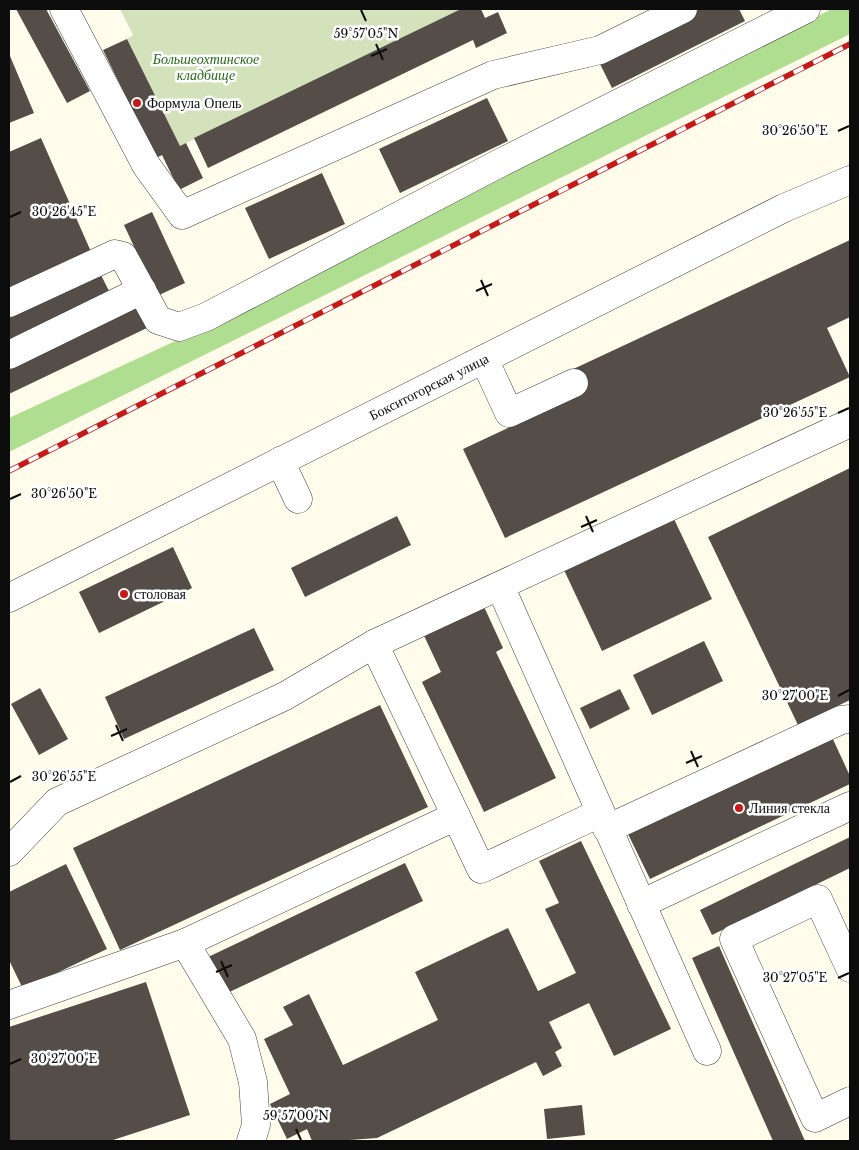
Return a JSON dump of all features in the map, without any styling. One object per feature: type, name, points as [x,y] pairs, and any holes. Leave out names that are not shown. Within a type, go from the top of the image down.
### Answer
[{"type":"street","points":[[64,9],[146,165],[182,215],[493,74],[600,50],[683,9]]},
{"type":"street","points":[[9,304],[115,254],[123,256],[158,320],[179,327],[206,317],[500,163],[806,9]]},
{"type":"street","name":"Бокситогорская улица","points":[[9,598],[784,208],[850,180]]},
{"type":"street","points":[[9,354],[142,290]]},
{"type":"street","points":[[484,359],[509,413],[574,382]]},
{"type":"street","points":[[9,852],[57,802],[285,696],[374,644],[850,423]]},
{"type":"street","points":[[280,461],[298,499]]},
{"type":"street","points":[[500,586],[707,1050]]},
{"type":"street","points":[[374,644],[481,869],[604,821],[841,720],[850,719]]},
{"type":"street","points":[[641,904],[850,806]]},
{"type":"street","points":[[9,1005],[185,942],[456,816]]},
{"type":"street","points":[[850,968],[818,898],[734,939],[815,1118],[850,1101]]},
{"type":"street","points":[[185,942],[242,1039],[253,1082],[256,1124],[251,1141]]},
{"type":"green space","name":"Большеохтинское кладбище","points":[[120,9],[461,9],[180,146],[127,39],[133,35]]},
{"type":"green space","points":[[832,9],[850,9],[850,34],[9,452],[9,418],[236,313],[491,180]]},
{"type":"building","points":[[16,9],[46,9],[90,91],[67,103]]},
{"type":"building","points":[[461,9],[481,9],[485,18],[498,12],[507,33],[476,48],[473,40],[208,168],[194,138]]},
{"type":"building","points":[[700,9],[739,9],[745,21],[612,88],[598,60]]},
{"type":"building","points":[[127,39],[180,146],[186,143],[203,178],[179,190],[162,155],[156,158],[103,50]]},
{"type":"building","points":[[9,56],[34,113],[9,123]]},
{"type":"building","points":[[487,98],[508,141],[400,193],[379,149]]},
{"type":"building","points":[[41,138],[92,254],[9,291],[9,152]]},
{"type":"building","points":[[322,173],[345,224],[269,259],[245,208]]},
{"type":"building","points":[[152,212],[185,283],[157,296],[124,225]]},
{"type":"building","points":[[850,240],[850,317],[827,328],[850,377],[505,538],[463,449],[580,394],[569,371]]},
{"type":"building","points":[[100,273],[110,293],[9,343],[9,318]]},
{"type":"building","points":[[137,304],[149,327],[9,394],[9,365]]},
{"type":"building","points":[[850,468],[850,700],[798,725],[708,537]]},
{"type":"building","points":[[397,516],[411,545],[305,597],[291,568]]},
{"type":"building","points":[[674,519],[712,599],[602,651],[564,570]]},
{"type":"building","points":[[173,547],[192,588],[99,633],[79,592]]},
{"type":"building","points":[[480,598],[503,648],[496,652],[556,778],[484,812],[422,682],[441,672],[420,627]]},
{"type":"building","points":[[254,628],[274,670],[124,739],[105,697]]},
{"type":"building","points":[[704,641],[723,681],[652,715],[633,675]]},
{"type":"building","points":[[40,688],[68,739],[39,755],[11,704]]},
{"type":"building","points":[[620,689],[630,709],[590,729],[580,708]]},
{"type":"building","points":[[380,705],[428,807],[120,950],[73,848]]},
{"type":"building","name":"Линия стекла","points":[[831,735],[850,776],[850,784],[650,879],[627,832]]},
{"type":"building","points":[[850,837],[850,868],[712,935],[700,910]]},
{"type":"building","points":[[581,841],[671,1029],[614,1056],[589,1003],[549,1022],[562,1048],[555,1052],[562,1066],[543,1076],[536,1062],[377,1138],[312,1141],[307,1129],[287,1139],[270,1104],[290,1094],[264,1039],[293,1025],[283,1007],[309,994],[343,1065],[438,1020],[415,972],[508,928],[538,991],[576,973],[545,909],[559,903],[539,861]]},
{"type":"building","points":[[405,863],[423,901],[223,995],[206,958]]},
{"type":"building","points":[[66,864],[107,949],[23,989],[9,960],[9,892]]},
{"type":"building","points":[[719,946],[805,1141],[773,1141],[692,958]]},
{"type":"building","points":[[146,982],[190,1115],[110,1141],[9,1141],[9,1027]]},
{"type":"building","points":[[582,1105],[585,1135],[547,1139],[544,1109]]},
{"type":"railway","points":[[9,471],[850,44]]},
{"type":"place","name":"Формула Опель","points":[[137,103]]},
{"type":"place","name":"столовая","points":[[124,594]]},
{"type":"place","name":"Линия стекла","points":[[739,808]]}]
